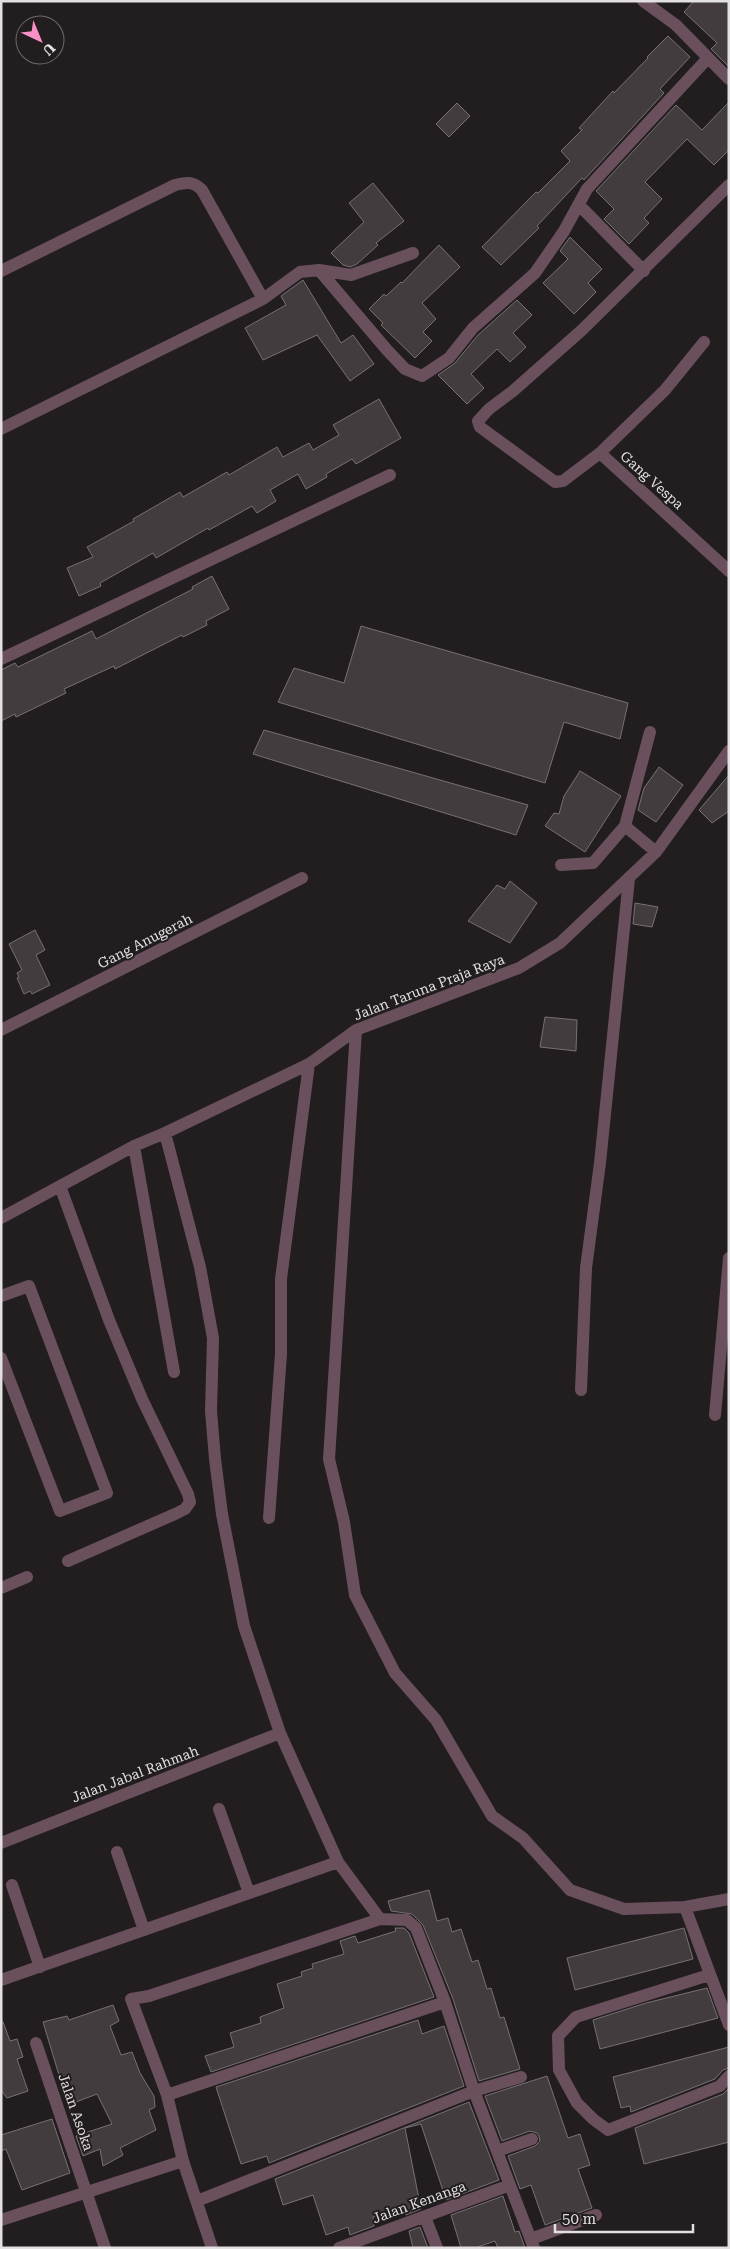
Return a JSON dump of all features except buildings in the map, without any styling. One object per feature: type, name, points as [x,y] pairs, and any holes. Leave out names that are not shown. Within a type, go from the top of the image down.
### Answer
[{"type":"street","points":[[643,1],[676,25],[729,79]]},
{"type":"street","points":[[319,270],[405,369],[422,376],[449,358],[474,328],[535,273],[587,190],[708,58]]},
{"type":"street","points":[[1,271],[175,185],[188,181],[196,184],[202,190],[262,298]]},
{"type":"street","points":[[579,205],[644,271],[729,185]]},
{"type":"street","points":[[1,429],[262,298],[300,272],[319,270],[351,275],[413,253]]},
{"type":"street","name":"Gang Vespa","points":[[644,271],[513,392],[489,408],[478,422],[480,427],[555,482],[563,481],[600,453],[729,570]]},
{"type":"street","points":[[600,453],[666,390],[704,342]]},
{"type":"street","points":[[1,659],[390,475]]},
{"type":"street","points":[[561,865],[593,863],[625,826],[650,732]]},
{"type":"street","name":"Jalan Taruna Praja Raya","points":[[1,1218],[134,1146],[309,1064],[356,1030],[519,968],[540,957],[560,943],[656,852],[729,751]]},
{"type":"street","points":[[625,826],[656,852]]},
{"type":"street","name":"Gang Anugerah","points":[[1,1030],[302,878]]},
{"type":"street","points":[[581,1390],[586,1268],[600,1162],[629,879]]},
{"type":"street","points":[[356,1030],[329,1459],[344,1522],[355,1595],[395,1673],[436,1720],[492,1816],[523,1838],[570,1890],[624,1909],[685,1907],[729,1899]]},
{"type":"street","points":[[269,1518],[281,1354],[281,1279],[309,1064]]},
{"type":"street","points":[[165,1133],[200,1267],[213,1338],[210,1411],[215,1459],[222,1514],[244,1626],[280,1733],[338,1862],[380,1919]]},
{"type":"street","points":[[134,1146],[174,1372]]},
{"type":"street","points":[[60,1186],[109,1320],[142,1398],[188,1494],[190,1502],[185,1509],[175,1514],[68,1561]]},
{"type":"street","points":[[715,1415],[727,1307],[729,1258]]},
{"type":"street","points":[[1,1296],[29,1286],[107,1493],[60,1511],[1,1358]]},
{"type":"street","points":[[1,1588],[27,1577]]},
{"type":"street","name":"Jalan Jabal Rahmah","points":[[1,1843],[280,1733]]},
{"type":"street","points":[[219,1809],[249,1893]]},
{"type":"street","points":[[117,1852],[144,1930]]},
{"type":"street","points":[[1,1980],[338,1862]]},
{"type":"street","points":[[12,1885],[40,1967]]},
{"type":"street","points":[[685,1907],[729,2026]]},
{"type":"street","points":[[212,2248],[183,2161],[167,2095],[130,2001],[132,1998],[148,1996],[380,1919],[407,1920],[416,1928],[445,2002],[474,2091],[533,2243],[596,2215]]},
{"type":"street","points":[[709,1975],[576,2017],[558,2036],[558,2070],[577,2103],[593,2119],[608,2130],[720,2086],[729,2076]]},
{"type":"street","points":[[167,2095],[445,2002]]},
{"type":"street","name":"Jalan Asoka","points":[[36,2043],[105,2248]]},
{"type":"street","points":[[196,2201],[474,2091],[521,2077]]},
{"type":"street","points":[[497,2151],[532,2139]]},
{"type":"street","points":[[1,2220],[183,2161]]},
{"type":"street","name":"Jalan Kenanga","points":[[339,2248],[510,2185]]},
{"type":"street","points":[[425,2216],[437,2248]]}]
